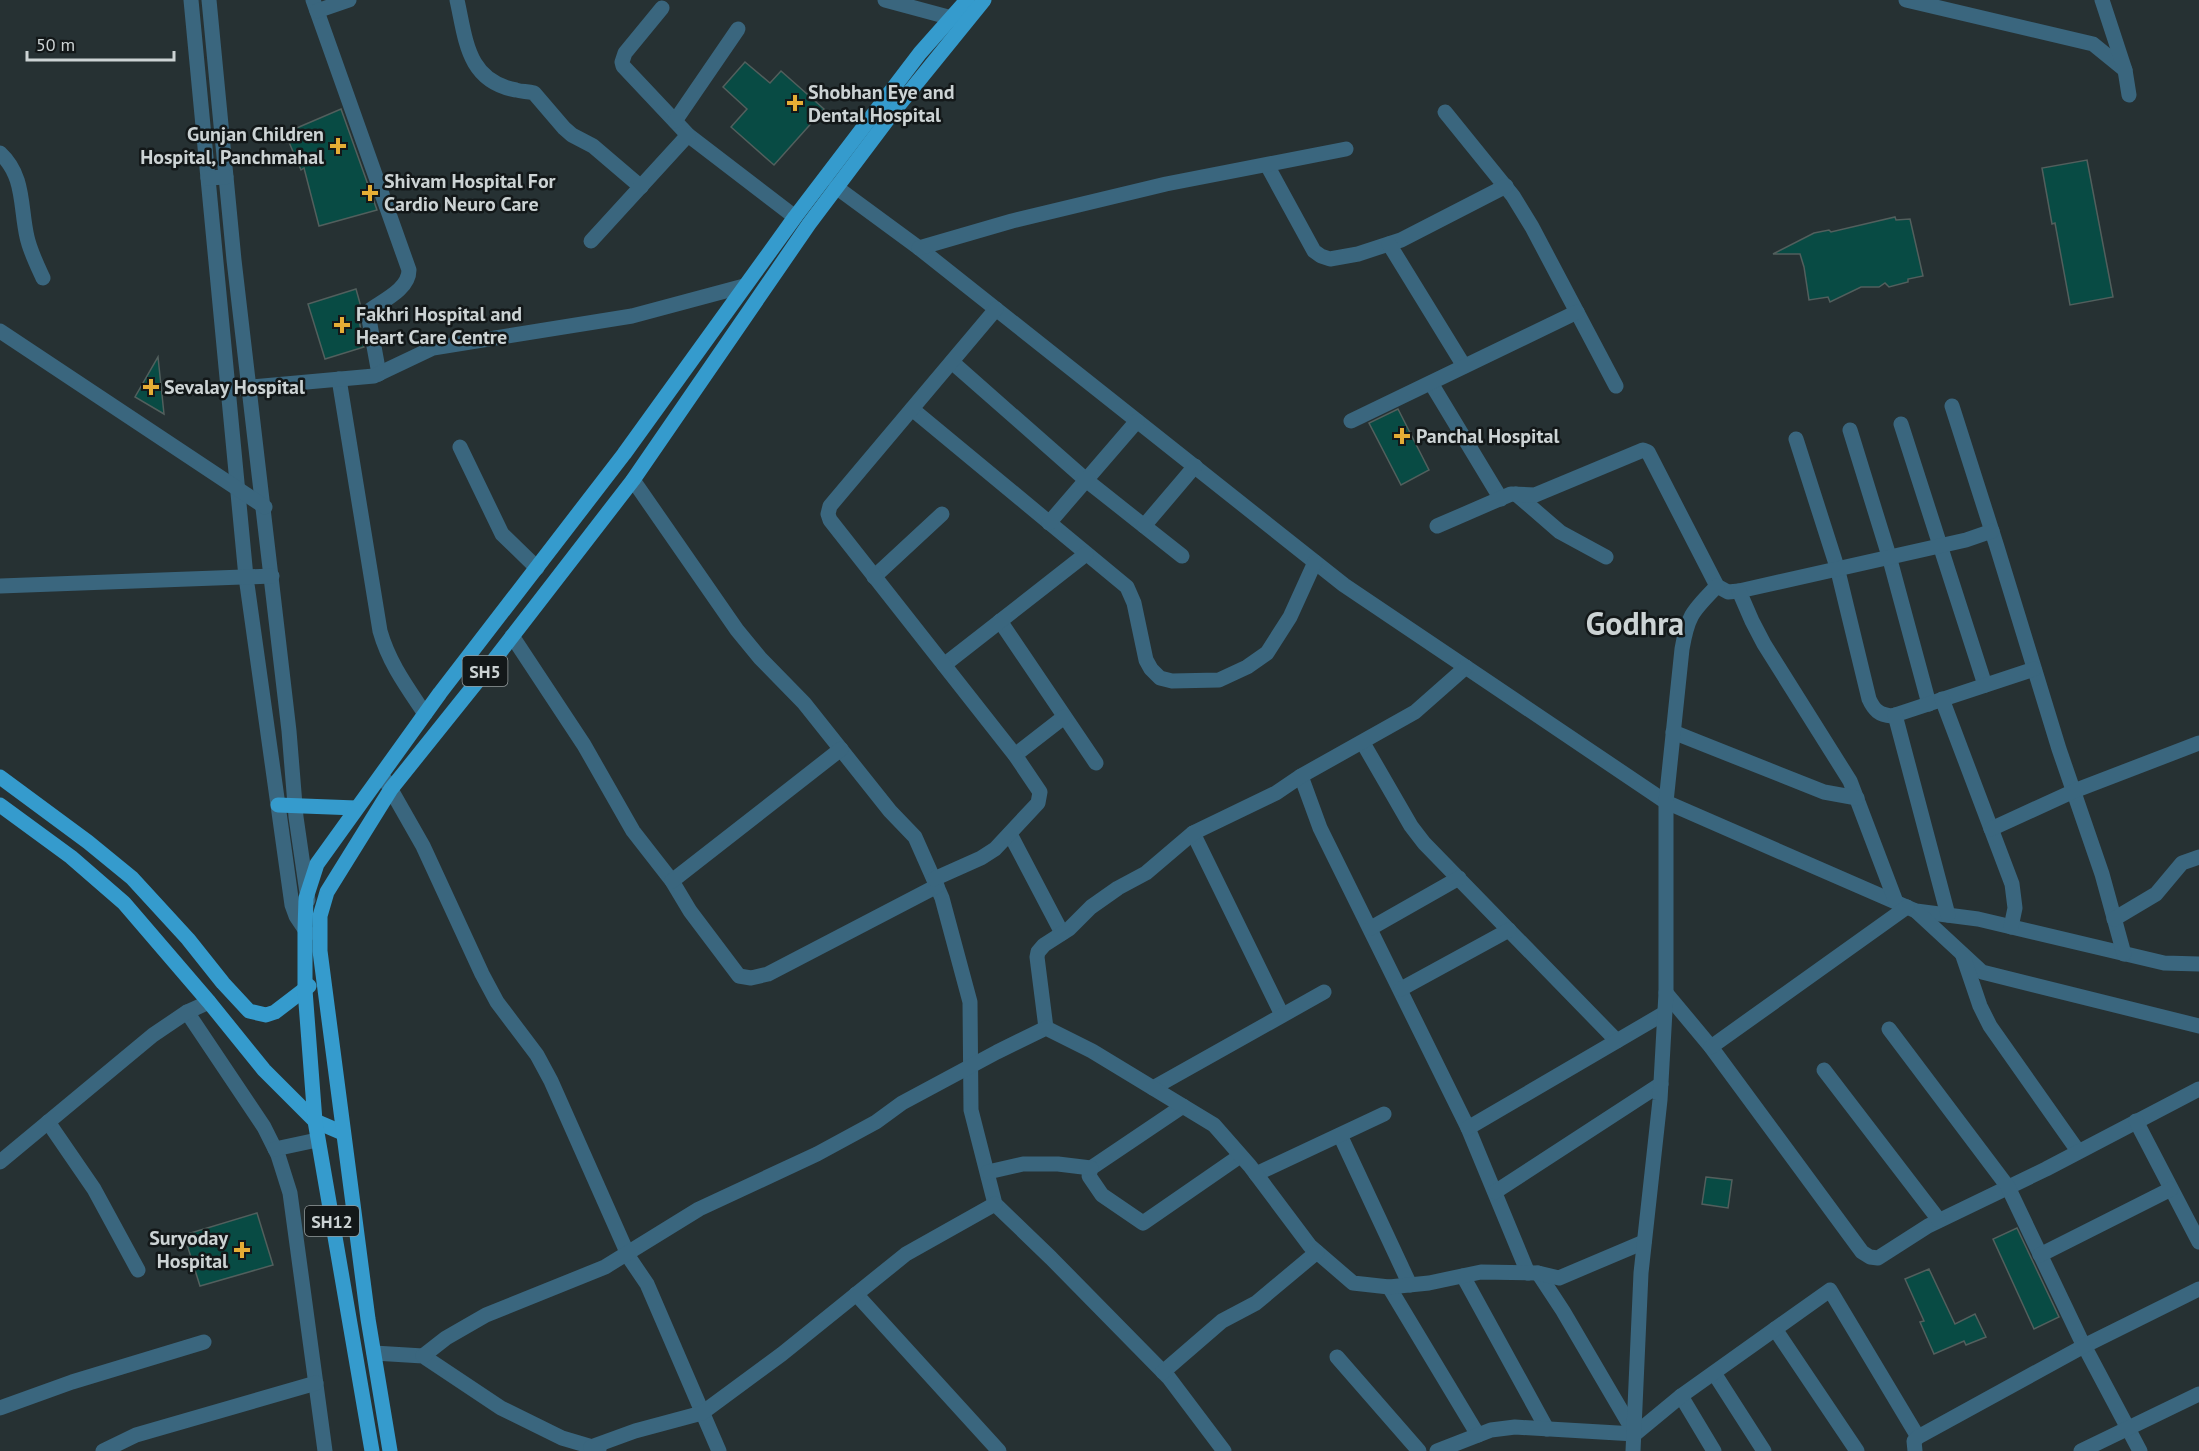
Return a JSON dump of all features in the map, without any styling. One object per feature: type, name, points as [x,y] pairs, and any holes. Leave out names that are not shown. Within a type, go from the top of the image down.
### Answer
[{"type":"main road","name":"SH5","points":[[305,990],[306,898],[317,864],[425,714],[624,454],[795,217],[920,53],[967,0]]},
{"type":"main road","name":"SH5","points":[[390,1451],[366,1307],[320,951],[320,916],[327,892],[391,789],[633,480],[809,224],[894,111],[984,0]]},
{"type":"main road","points":[[0,777],[88,842],[132,878],[249,1011],[266,1015],[274,1012],[323,975]]},
{"type":"main road","points":[[0,805],[71,857],[124,903],[210,1002],[264,1070],[315,1121],[343,1133]]},
{"type":"main road","points":[[278,805],[356,808]]},
{"type":"main road","name":"SH12","points":[[305,990],[317,1140],[372,1451]]},
{"type":"street","points":[[191,0],[246,577],[292,905],[305,930],[320,951]]},
{"type":"street","points":[[209,0],[226,177],[290,731],[295,805],[306,898],[320,916]]},
{"type":"street","points":[[349,0],[315,5],[409,270],[409,278],[403,286],[370,310],[369,319],[379,374]]},
{"type":"street","points":[[458,0],[469,53],[479,72],[490,80],[516,91],[526,90],[534,93],[564,128],[593,146],[641,188]]},
{"type":"street","points":[[885,0],[967,21]]},
{"type":"street","points":[[1906,0],[2094,44],[2125,70]]},
{"type":"street","points":[[2102,0],[2125,70],[2129,95]]},
{"type":"street","points":[[662,8],[625,53],[622,62],[628,74],[688,135],[795,217]]},
{"type":"street","points":[[675,121],[738,29]]},
{"type":"street","points":[[1445,112],[1506,186],[1532,226],[1616,386]]},
{"type":"street","points":[[591,241],[688,135]]},
{"type":"street","points":[[919,248],[1012,221],[1166,184],[1346,148]]},
{"type":"street","points":[[0,153],[14,171],[20,184],[27,236],[43,278]]},
{"type":"street","points":[[1267,165],[1314,251],[1330,259],[1358,254],[1401,240],[1506,186]]},
{"type":"street","points":[[208,178],[226,177]]},
{"type":"street","points":[[837,187],[919,248],[1344,585],[1666,801],[1906,907],[1978,919],[2164,963],[2199,964]]},
{"type":"street","points":[[1389,244],[1464,366]]},
{"type":"street","points":[[228,389],[379,374],[433,348],[632,316],[744,286]]},
{"type":"street","points":[[512,636],[584,745],[633,831],[672,881],[690,911],[739,976],[751,978],[768,974],[995,849],[1038,803],[1041,797],[1036,785],[1015,755],[874,578],[830,520],[828,514],[830,506],[996,309]]},
{"type":"street","points":[[1351,421],[1577,312]]},
{"type":"street","points":[[0,331],[265,507]]},
{"type":"street","points":[[952,362],[1086,480],[1182,556]]},
{"type":"street","points":[[339,379],[380,631],[394,669],[425,714]]},
{"type":"street","points":[[1431,383],[1508,496],[1560,532],[1606,557]]},
{"type":"street","points":[[1952,406],[2073,791],[2102,874],[2124,954]]},
{"type":"street","points":[[912,409],[1127,587],[1134,603],[1146,660],[1160,678],[1172,681],[1219,680],[1247,667],[1267,653],[1290,617],[1316,562]]},
{"type":"street","points":[[1049,524],[1137,421]]},
{"type":"street","points":[[1901,424],[1985,685]]},
{"type":"street","points":[[1850,430],[1936,701],[1991,829],[2015,898],[2011,927]]},
{"type":"street","points":[[1796,440],[1837,567],[1869,699],[1874,709],[1882,715],[1895,715],[2034,669]]},
{"type":"street","points":[[460,447],[502,534],[537,567]]},
{"type":"street","points":[[1437,526],[1508,496],[1534,495],[1643,450],[1648,453],[1717,586],[1728,592],[1940,545],[1992,531]]},
{"type":"street","points":[[1144,526],[1194,466]]},
{"type":"street","points":[[633,480],[737,630],[760,658],[804,703],[890,811],[915,837],[935,882],[954,936],[970,1002],[971,1110],[995,1204],[1163,1372],[1224,1451]]},
{"type":"street","points":[[874,578],[942,514]]},
{"type":"street","points":[[944,665],[1086,554]]},
{"type":"street","points":[[0,586],[272,576]]},
{"type":"street","points":[[1633,1451],[1641,1273],[1661,1084],[1663,1014],[1666,993],[1666,801],[1686,627],[1693,611],[1717,586]]},
{"type":"street","points":[[1739,591],[1764,644],[1840,762],[1906,907],[1982,972],[2199,1026]]},
{"type":"street","points":[[1000,621],[1096,763]]},
{"type":"street","points":[[1046,1028],[1037,957],[1044,945],[1118,888],[1146,873],[1193,833],[1276,793],[1301,776],[1415,712],[1466,667]]},
{"type":"street","points":[[1895,715],[1948,915]]},
{"type":"street","points":[[1015,755],[1064,717]]},
{"type":"street","points":[[1673,732],[1824,792],[1857,798]]},
{"type":"street","points":[[1363,743],[1411,826],[1424,843],[1617,1041]]},
{"type":"street","points":[[1991,829],[2073,791],[2199,743]]},
{"type":"street","points":[[672,881],[841,749]]},
{"type":"street","points":[[382,773],[423,846],[492,993],[537,1055],[551,1081],[627,1252],[647,1284],[719,1451]]},
{"type":"street","points":[[1301,776],[1320,828],[1468,1128],[1533,1273],[1563,1311],[1635,1434]]},
{"type":"street","points":[[1193,833],[1282,1016]]},
{"type":"street","points":[[1010,834],[1062,933]]},
{"type":"street","points":[[2114,919],[2156,894],[2182,863],[2199,857]]},
{"type":"street","points":[[1371,928],[1459,878]]},
{"type":"street","points":[[1711,1047],[1906,907]]},
{"type":"street","points":[[1401,989],[1509,930]]},
{"type":"street","points":[[1962,953],[1980,1006],[1990,1026],[2078,1151]]},
{"type":"street","points":[[1153,1088],[1324,992]]},
{"type":"street","points":[[1666,993],[1711,1047],[1862,1252],[1870,1257],[1878,1258],[1940,1220],[2199,1089]]},
{"type":"street","points":[[0,1162],[113,1067],[187,1011],[210,1002]]},
{"type":"street","points":[[187,1011],[264,1126],[275,1149],[290,1193],[325,1451]]},
{"type":"street","points":[[1468,1128],[1663,1014]]},
{"type":"street","points":[[423,1356],[446,1338],[486,1315],[605,1267],[699,1209],[817,1154],[876,1122],[902,1103],[1046,1028]]},
{"type":"street","points":[[1046,1028],[1092,1051],[1214,1125],[1256,1174],[1310,1246],[1353,1283],[1389,1287],[1429,1283],[1480,1272],[1533,1273],[1559,1278],[1644,1242]]},
{"type":"street","points":[[1889,1029],[2008,1187],[2084,1346],[2139,1451]]},
{"type":"street","points":[[1824,1070],[1940,1220]]},
{"type":"street","points":[[1495,1192],[1661,1084]]},
{"type":"street","points":[[988,1172],[1023,1164],[1058,1164],[1091,1168],[1183,1106]]},
{"type":"street","points":[[1256,1174],[1384,1114]]},
{"type":"street","points":[[2136,1121],[2199,1242]]},
{"type":"street","points":[[48,1122],[94,1189],[138,1270]]},
{"type":"street","points":[[1340,1135],[1410,1285]]},
{"type":"street","points":[[275,1149],[317,1140]]},
{"type":"street","points":[[1091,1168],[1089,1176],[1102,1196],[1143,1222],[1240,1156]]},
{"type":"street","points":[[2040,1255],[2171,1189]]},
{"type":"street","points":[[374,1353],[423,1356],[501,1408],[562,1438],[597,1449],[635,1431],[702,1413],[782,1354],[906,1254],[995,1204]]},
{"type":"street","points":[[1163,1372],[1222,1321],[1256,1303],[1317,1252]]},
{"type":"street","points":[[1463,1276],[1547,1429]]},
{"type":"street","points":[[1389,1287],[1478,1435]]},
{"type":"street","points":[[1437,1451],[1491,1430],[1515,1427],[1635,1434],[1681,1396],[1830,1290],[1917,1444],[2084,1346],[2199,1289]]},
{"type":"street","points":[[856,1294],[999,1451]]},
{"type":"street","points":[[1775,1329],[1857,1451]]},
{"type":"street","points":[[0,1408],[72,1382],[204,1342]]},
{"type":"street","points":[[1337,1357],[1419,1451]]},
{"type":"street","points":[[1714,1373],[1764,1451]]},
{"type":"street","points":[[110,1449],[136,1435],[316,1383]]},
{"type":"street","points":[[2081,1451],[2199,1394]]},
{"type":"street","points":[[1681,1396],[1714,1451]]},
{"type":"building","points":[[745,62],[770,83],[781,71],[824,109],[774,165],[731,127],[747,109],[723,87]]},
{"type":"building","points":[[341,109],[377,210],[319,226],[304,168],[301,170],[285,133]]},
{"type":"building","points":[[2087,160],[2113,297],[2070,305],[2042,168]]},
{"type":"building","points":[[1895,217],[1896,220],[1910,219],[1923,276],[1908,279],[1908,282],[1889,287],[1885,283],[1879,287],[1861,287],[1830,302],[1828,297],[1809,300],[1800,254],[1773,254],[1814,233],[1829,230],[1831,232]]},
{"type":"building","points":[[356,289],[361,307],[359,320],[364,347],[325,359],[308,304]]},
{"type":"building","points":[[158,357],[164,414],[135,397]]},
{"type":"building","points":[[1398,409],[1429,470],[1401,485],[1369,423]]},
{"type":"building","points":[[1706,1177],[1732,1180],[1728,1208],[1702,1204]]},
{"type":"building","points":[[257,1213],[273,1265],[200,1286],[184,1235]]},
{"type":"building","points":[[2017,1228],[2059,1317],[2034,1329],[1993,1239]]},
{"type":"building","points":[[1929,1269],[1955,1324],[1975,1314],[1986,1337],[1966,1345],[1964,1341],[1934,1354],[1920,1322],[1924,1321],[1905,1279]]},
{"type":"place","name":"Shobhan Eye and Dental Hospital","points":[[795,103]]},
{"type":"place","name":"Gunjan Children Hospital, Panchmahal","points":[[338,146]]},
{"type":"place","name":"Shivam Hospital For Cardio Neuro Care","points":[[370,193]]},
{"type":"place","name":"Fakhri Hospital and Heart Care Centre","points":[[342,325]]},
{"type":"place","name":"Sevalay Hospital","points":[[151,387]]},
{"type":"place","name":"Panchal Hospital","points":[[1402,436]]},
{"type":"place","name":"Suryoday Hospital","points":[[242,1250]]},
{"type":"district","name":"Godhra","points":[[1635,623]]}]
